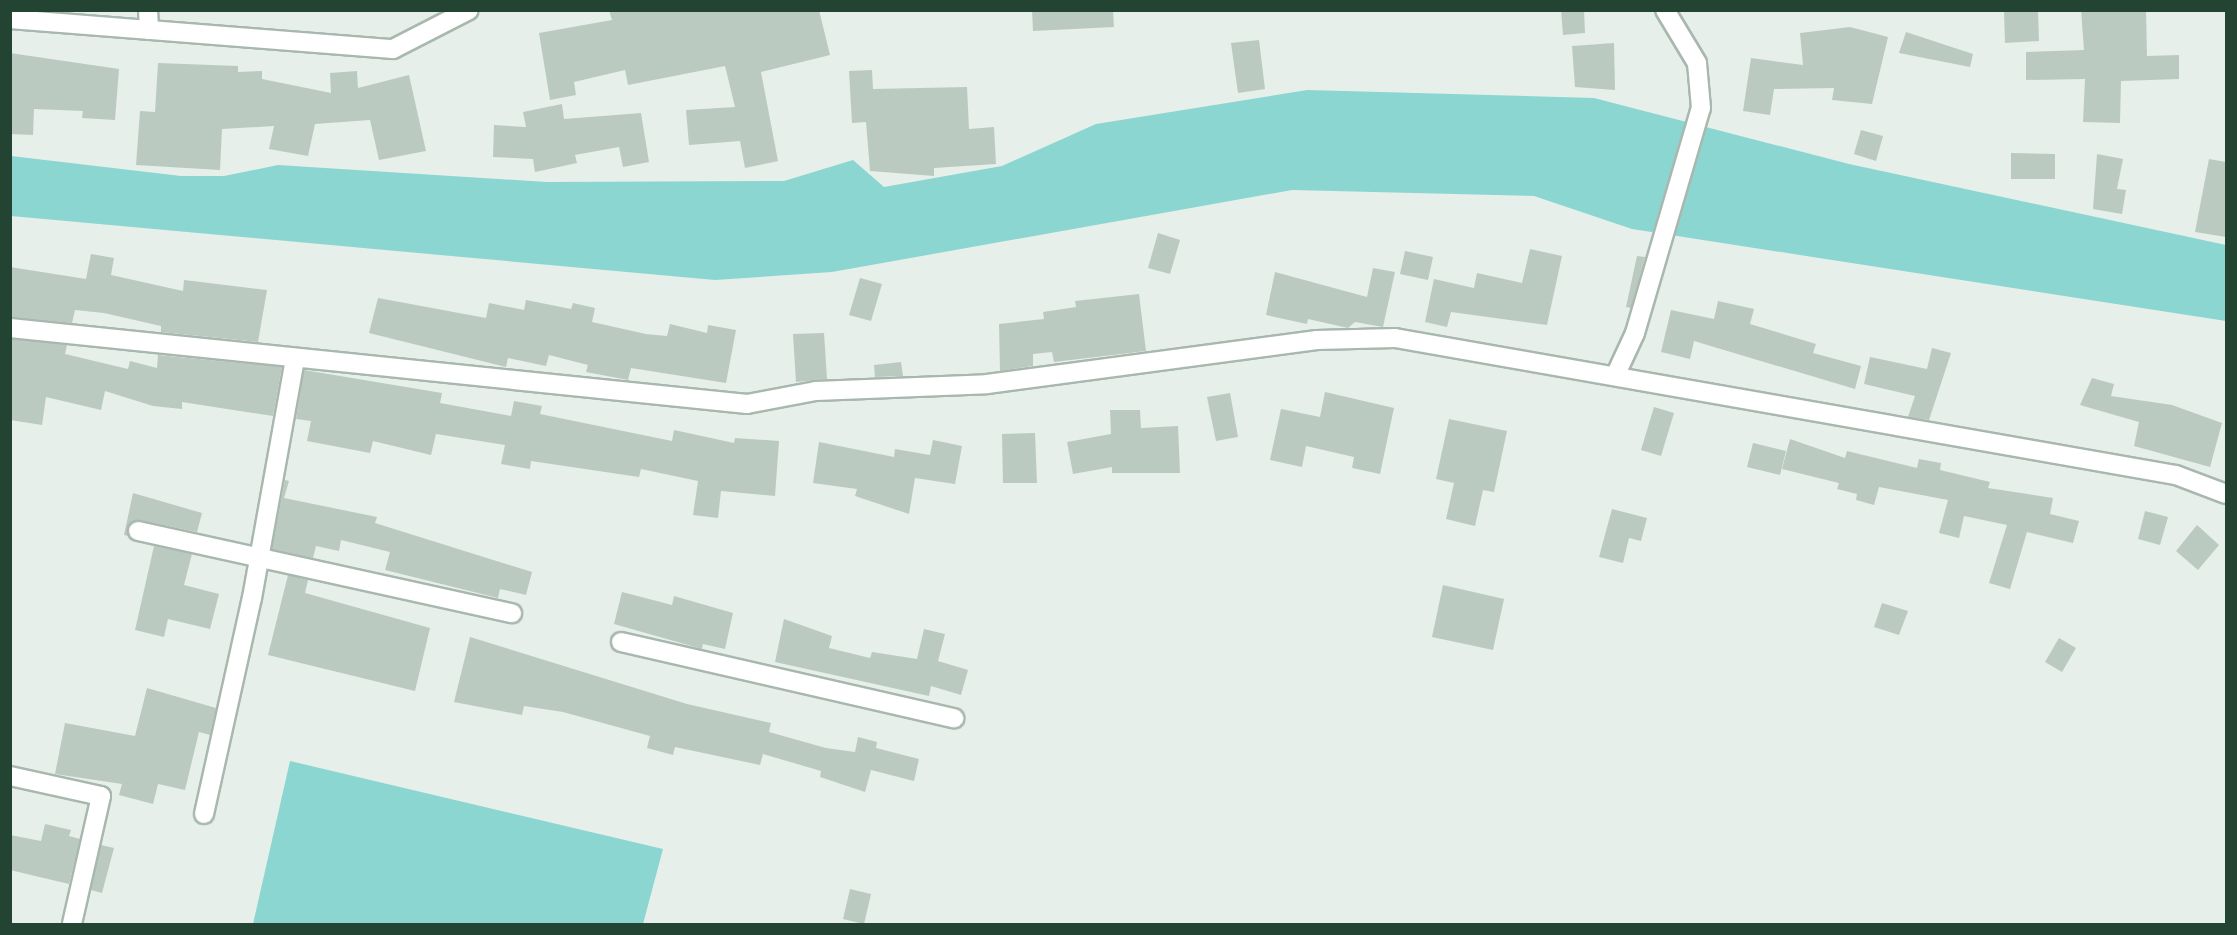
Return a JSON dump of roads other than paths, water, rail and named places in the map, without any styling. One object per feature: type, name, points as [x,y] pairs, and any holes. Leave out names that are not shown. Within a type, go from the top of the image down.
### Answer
[{"type":"street","points":[[148,10],[149,30]]},
{"type":"street","points":[[10,19],[393,49],[469,10]]},
{"type":"street","points":[[1616,374],[1635,333],[1701,108],[1697,63],[1665,10]]},
{"type":"street","points":[[10,328],[747,404],[816,391],[987,384],[1317,340],[1395,338],[1616,374],[2176,475],[2226,494]]},
{"type":"street","points":[[204,814],[259,560],[295,358]]},
{"type":"street","points":[[138,531],[259,560],[512,613]]},
{"type":"street","points":[[621,642],[954,718]]},
{"type":"street","points":[[10,776],[101,796],[72,924]]},
{"type":"water","points":[[1307,90],[1594,98],[1849,164],[2226,245],[2226,321],[1632,229],[1534,196],[1292,190],[832,272],[715,280],[11,216],[11,156],[181,176],[224,176],[278,165],[547,182],[784,181],[853,160],[884,187],[1002,166],[1096,124]]},
{"type":"water","points":[[290,761],[663,849],[643,924],[253,924]]}]
